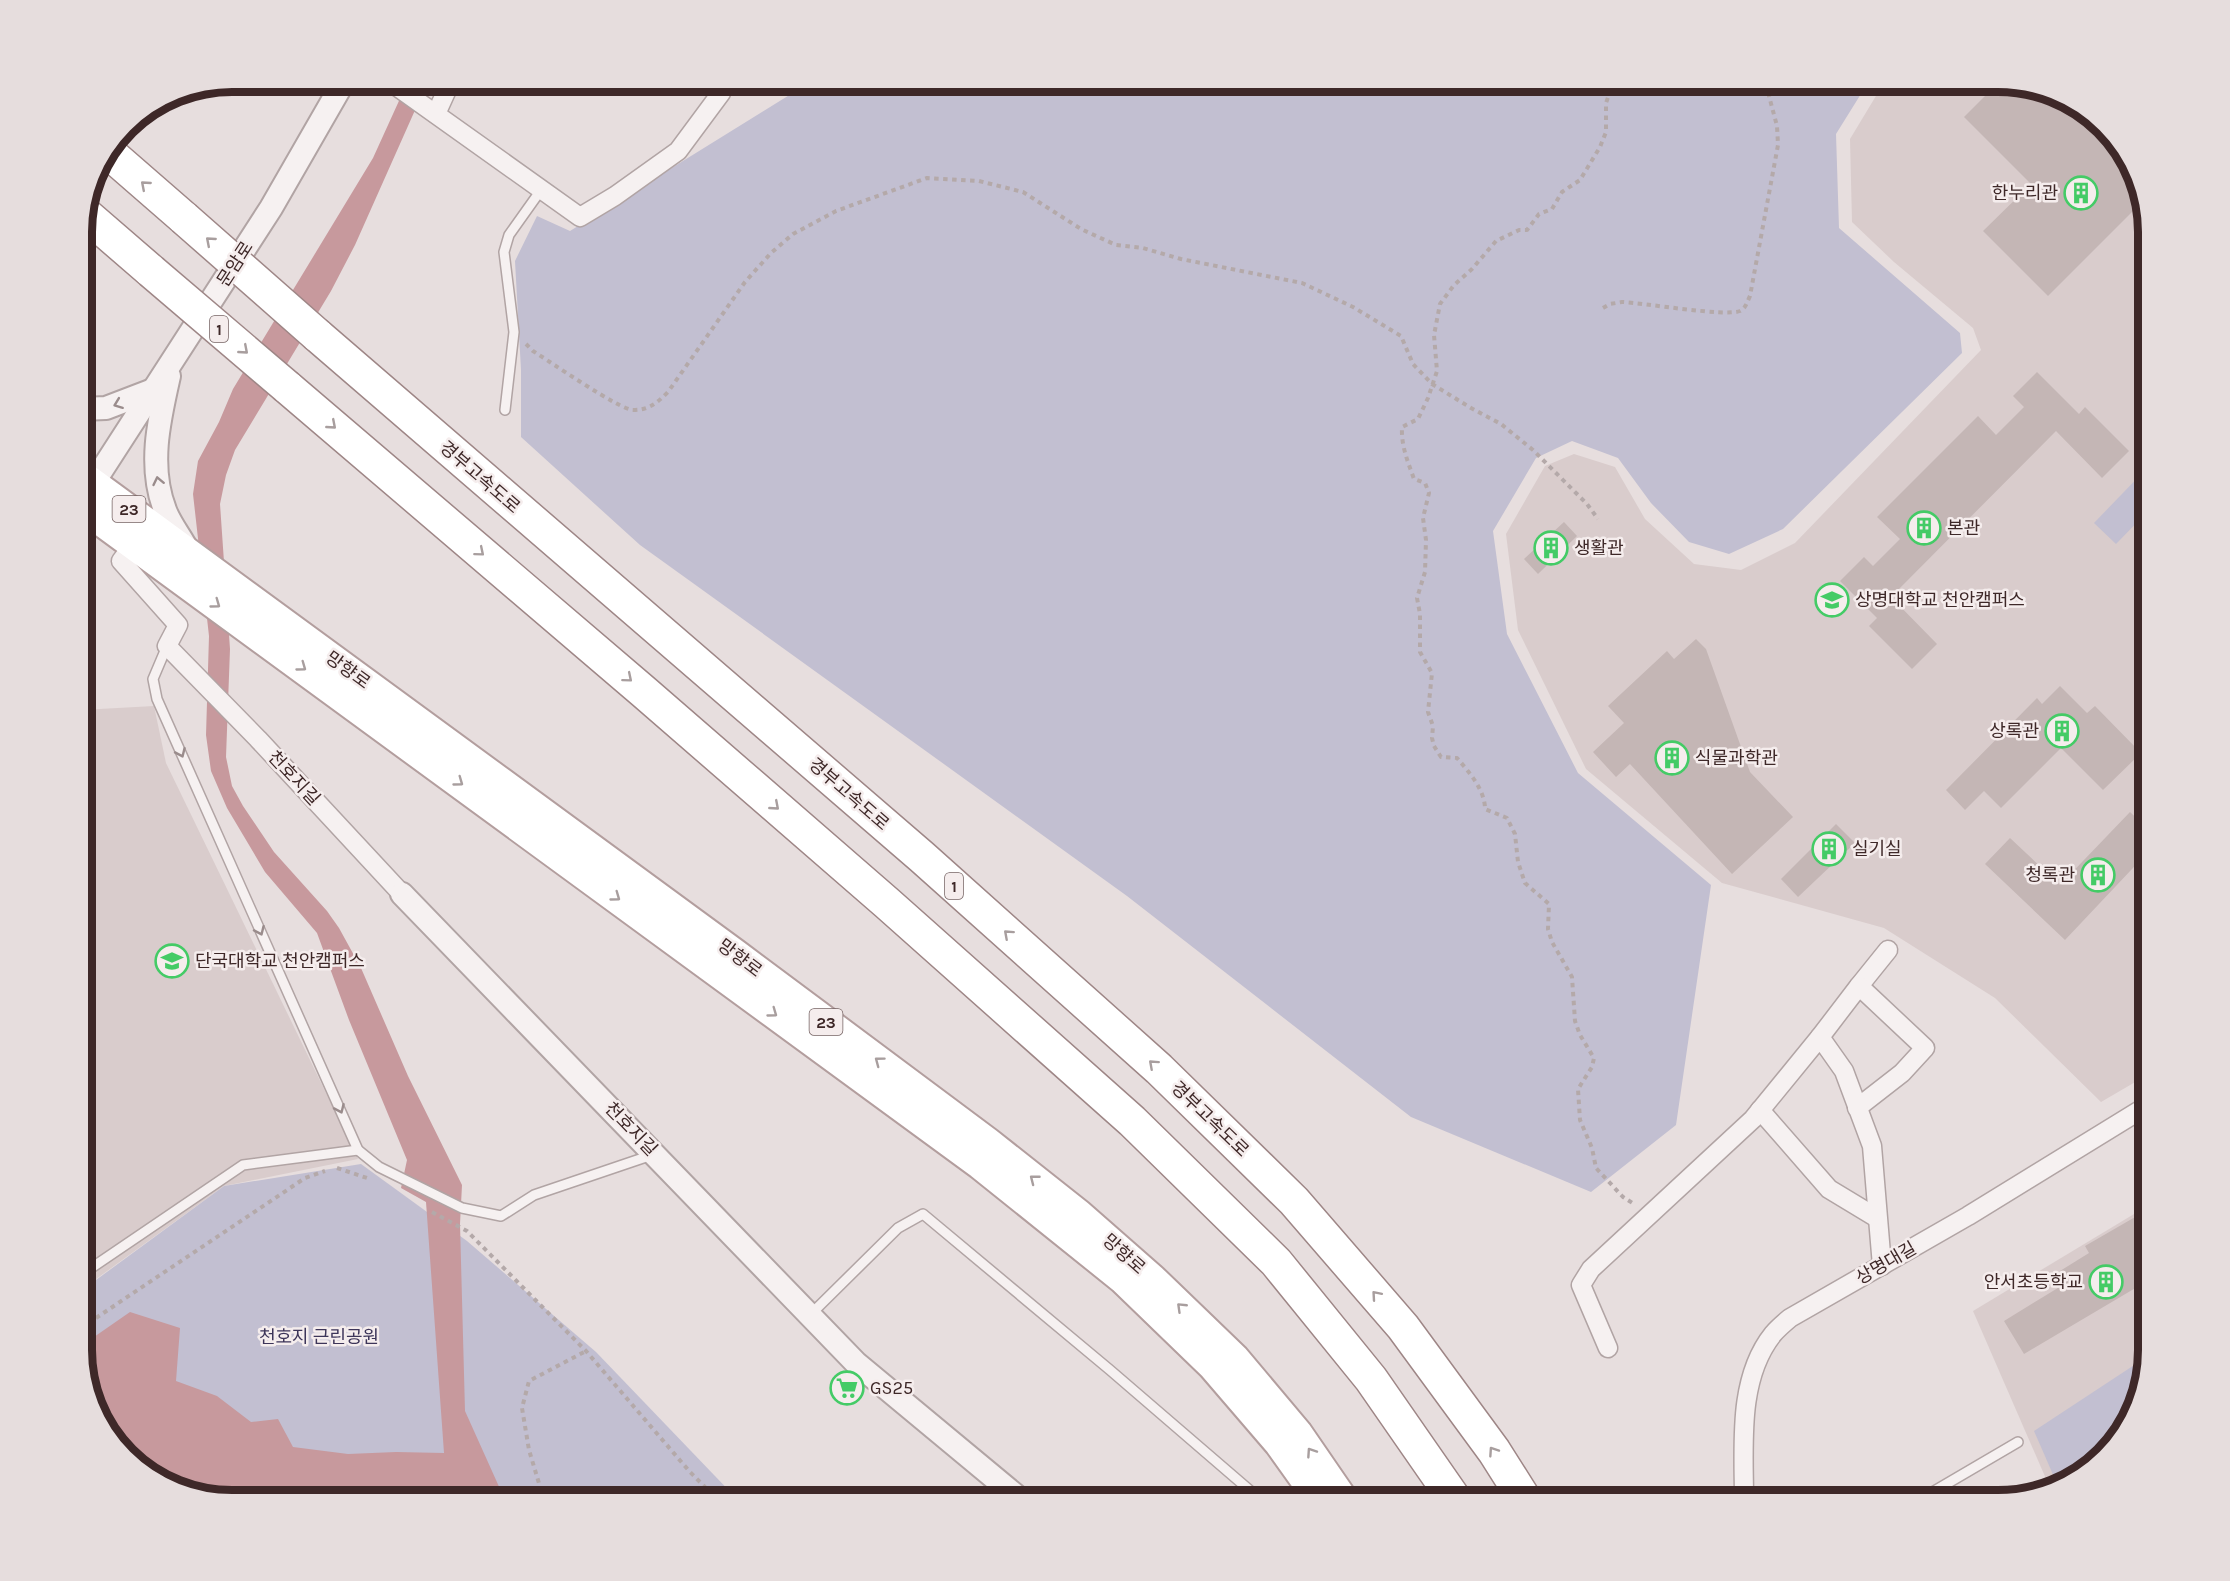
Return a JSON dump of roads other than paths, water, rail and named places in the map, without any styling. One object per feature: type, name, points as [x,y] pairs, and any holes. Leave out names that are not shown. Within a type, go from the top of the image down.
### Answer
[{"type":"highway","name":"경부고속도로","points":[[113,156],[922,858],[1159,1069],[1294,1201],[1403,1327],[1494,1451],[1519,1490]]},
{"type":"highway","name":"1","points":[[92,220],[653,700],[887,903],[1131,1121],[1276,1262],[1371,1379],[1448,1490]]},
{"type":"main road","name":"망향로","points":[[92,498],[141,534],[181,553],[254,601],[745,961],[988,1142],[1079,1214],[1153,1279],[1235,1358],[1298,1433],[1337,1490]]},
{"type":"main road","name":"망향로","points":[[181,553],[254,633],[970,1158],[1122,1279],[1212,1366],[1279,1443],[1312,1490]]},
{"type":"street","name":"문암로","points":[[92,480],[271,208],[330,92]]},
{"type":"street","points":[[405,92],[580,217],[615,196],[678,151],[721,92]]},
{"type":"street","points":[[429,109],[442,92]]},
{"type":"street","points":[[172,360],[158,423],[156,473],[165,510],[181,553]]},
{"type":"street","points":[[92,409],[106,408],[153,390]]},
{"type":"street","points":[[141,534],[121,561],[178,625],[167,646]]},
{"type":"street","name":"천호지길","points":[[167,646],[258,739],[402,894],[856,1363],[1009,1490]]},
{"type":"street","points":[[1608,1348],[1581,1286],[1591,1269],[1753,1119],[1888,950]]},
{"type":"street","points":[[1857,1108],[1902,1073],[1925,1048],[1858,986]]},
{"type":"street","points":[[1820,1037],[1844,1071],[1872,1146],[1881,1266]]},
{"type":"street","points":[[1760,1110],[1829,1189],[1877,1218]]},
{"type":"street","name":"상명대길","points":[[1744,1490],[1747,1394],[1756,1364],[1773,1334],[1790,1318],[1968,1216],[2138,1112]]},
{"type":"lane","points":[[505,410],[514,332],[504,252],[509,235],[542,190]]},
{"type":"lane","points":[[167,646],[153,679],[157,699],[358,1150],[379,1167],[462,1208],[501,1216],[534,1196],[655,1154]]},
{"type":"lane","points":[[92,1268],[243,1166],[358,1150]]},
{"type":"lane","points":[[810,1316],[898,1228],[923,1215],[1110,1370],[1249,1490]]},
{"type":"lane","points":[[1936,1490],[2018,1442]]},
{"type":"place","name":"한누리관","points":[[2081,193]]},
{"type":"place","name":"본관","points":[[1924,528]]},
{"type":"place","name":"생활관","points":[[1551,548]]},
{"type":"place","name":"상명대학교 천안캠퍼스","points":[[1832,600]]},
{"type":"place","name":"상록관","points":[[2062,731]]},
{"type":"place","name":"식물과학관","points":[[1672,758]]},
{"type":"place","name":"실기실","points":[[1829,849]]},
{"type":"place","name":"청록관","points":[[2098,875]]},
{"type":"place","name":"단국대학교 천안캠퍼스","points":[[172,961]]},
{"type":"place","name":"안서초등학교","points":[[2106,1282]]},
{"type":"place","name":"GS25","points":[[847,1388]]},
{"type":"park label","name":"천호지 근린공원","points":[[319,1337]]}]
